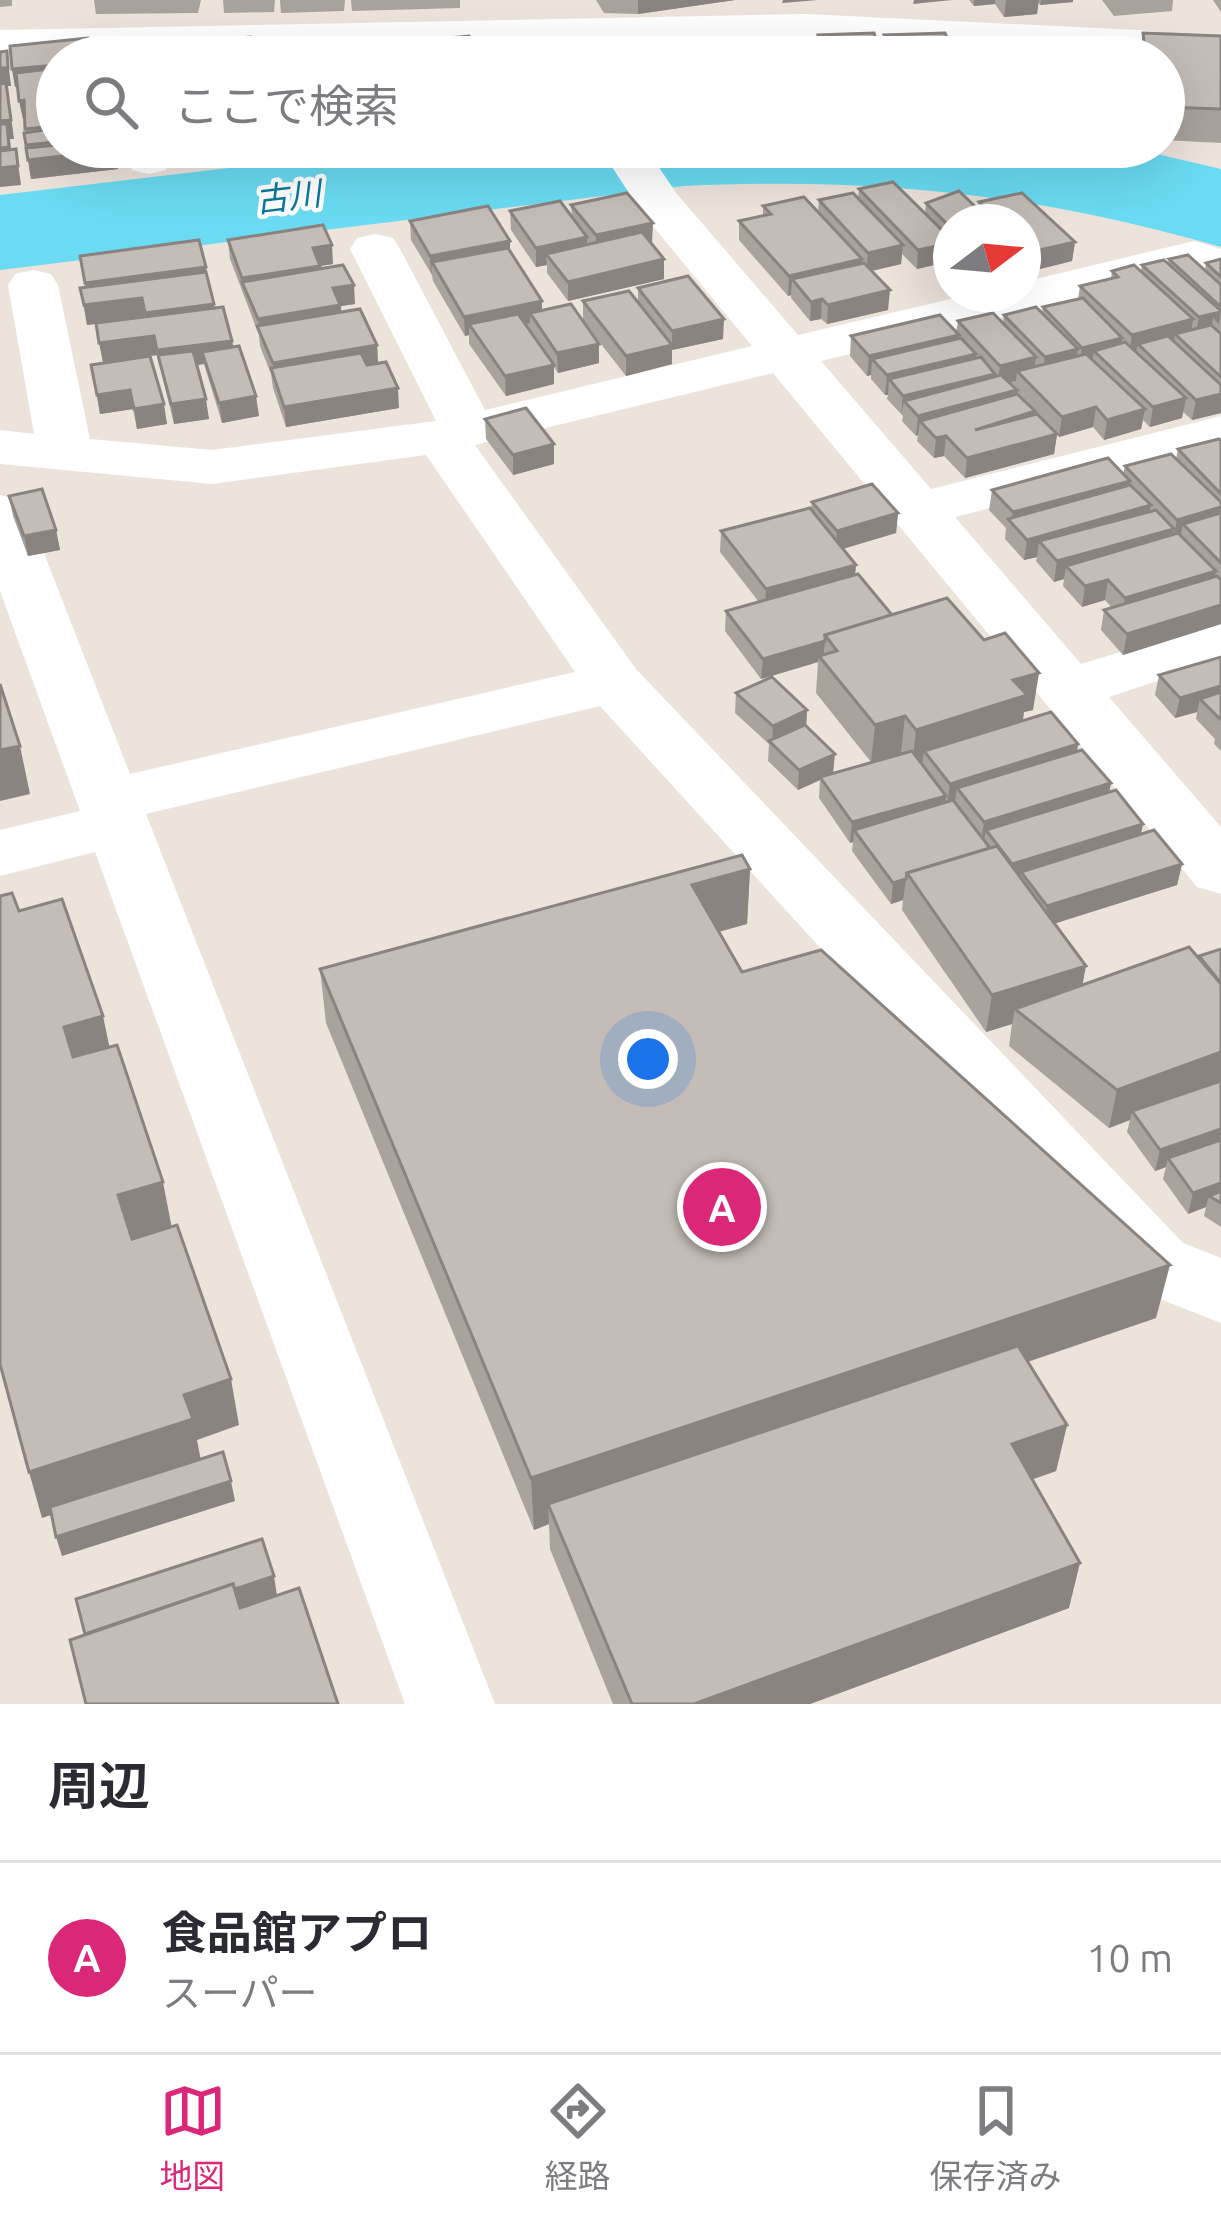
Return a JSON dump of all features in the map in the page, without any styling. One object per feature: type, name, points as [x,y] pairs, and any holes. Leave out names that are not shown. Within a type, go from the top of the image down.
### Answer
[{"type":"street","points":[[500,0],[534,36]]},
{"type":"street","points":[[1185,0],[1221,52]]},
{"type":"street","points":[[681,36],[806,27],[993,36]]},
{"type":"street","points":[[0,43],[36,44]]},
{"type":"street","points":[[1185,48],[1221,52]]},
{"type":"street","points":[[636,168],[659,203],[1221,871]]},
{"type":"street","points":[[375,249],[455,433],[614,683],[1156,1265],[1221,1291]]},
{"type":"street","points":[[0,446],[212,467],[455,433],[1193,256],[1221,267]]},
{"type":"street","points":[[33,286],[64,452]]},
{"type":"street","points":[[917,510],[1221,432]]},
{"type":"street","points":[[0,512],[450,1704]]},
{"type":"street","points":[[1068,689],[1221,640]]},
{"type":"street","points":[[0,854],[113,813],[614,683]]},
{"type":"water","name":"古川","points":[[1185,161],[1221,169],[1221,247],[1041,204],[890,187],[755,184],[684,186],[0,270],[0,195],[229,168],[1185,168]]},
{"type":"building","points":[[874,33],[875,36],[818,36]]},
{"type":"building","points":[[945,33],[946,36],[884,36]]},
{"type":"building","points":[[1143,33],[1221,36],[1221,109],[1185,108],[1185,36]]},
{"type":"building","points":[[36,43],[36,67],[12,69],[10,46]]},
{"type":"building","points":[[7,51],[8,68],[0,68],[0,52]]},
{"type":"building","points":[[36,71],[36,128],[25,129],[24,100],[19,101],[16,73]]},
{"type":"building","points":[[6,83],[11,120],[0,121],[0,84]]},
{"type":"building","points":[[0,124],[7,124],[9,147],[0,148]]},
{"type":"building","points":[[36,131],[36,144],[26,145],[24,133]]},
{"type":"building","points":[[36,147],[36,159],[28,160],[26,148]]},
{"type":"building","points":[[16,149],[18,166],[0,168],[0,151]]},
{"type":"building","points":[[893,182],[933,221],[933,247],[918,250],[859,189]]},
{"type":"building","points":[[959,191],[972,204],[933,204],[933,210],[926,203]]},
{"type":"building","points":[[627,193],[653,223],[596,235],[571,205]]},
{"type":"building","points":[[853,193],[903,245],[868,253],[819,200]]},
{"type":"building","points":[[1022,193],[1034,204],[981,204]]},
{"type":"building","points":[[804,197],[862,259],[789,276],[739,221],[771,214],[763,206]]},
{"type":"building","points":[[560,201],[587,237],[536,248],[510,211]]},
{"type":"building","points":[[488,206],[510,241],[430,256],[410,221]]},
{"type":"building","points":[[1041,211],[1075,242],[1041,250]]},
{"type":"building","points":[[323,225],[332,245],[313,248],[320,266],[242,278],[228,240]]},
{"type":"building","points":[[642,232],[664,259],[568,282],[546,254]]},
{"type":"building","points":[[199,240],[206,267],[85,283],[80,256]]},
{"type":"building","points":[[508,248],[542,301],[464,317],[432,262]]},
{"type":"building","points":[[1188,255],[1221,285],[1221,307],[1169,259]]},
{"type":"building","points":[[1221,259],[1221,277],[1206,263]]},
{"type":"building","points":[[1164,260],[1221,312],[1199,317],[1142,265]]},
{"type":"building","points":[[864,263],[890,290],[828,305],[822,299],[811,302],[792,279]]},
{"type":"building","points":[[343,265],[354,285],[333,288],[340,305],[258,319],[242,282]]},
{"type":"building","points":[[1134,265],[1193,319],[1132,335],[1080,286],[1118,277],[1112,271]]},
{"type":"building","points":[[206,272],[214,304],[145,313],[142,298],[84,305],[80,288]]},
{"type":"building","points":[[688,276],[724,319],[672,331],[638,288]]},
{"type":"building","points":[[629,291],[672,345],[626,356],[583,301]]},
{"type":"building","points":[[1083,298],[1122,338],[1082,348],[1043,307]]},
{"type":"building","points":[[571,304],[599,344],[557,353],[530,313]]},
{"type":"building","points":[[223,307],[232,341],[157,350],[154,336],[99,343],[96,323]]},
{"type":"building","points":[[360,309],[377,345],[273,363],[257,326]]},
{"type":"building","points":[[1041,312],[1078,349],[1045,357],[1004,315]]},
{"type":"building","points":[[993,313],[1036,357],[1000,366],[958,321]]},
{"type":"building","points":[[518,314],[554,365],[505,376],[469,324]]},
{"type":"building","points":[[940,315],[959,335],[869,356],[851,336]]},
{"type":"building","points":[[1211,325],[1221,334],[1221,377],[1175,334]]},
{"type":"building","points":[[1168,336],[1221,385],[1221,394],[1196,400],[1138,344]]},
{"type":"building","points":[[961,338],[976,354],[887,375],[872,359]]},
{"type":"building","points":[[1125,342],[1186,398],[1153,407],[1094,351]]},
{"type":"building","points":[[239,346],[256,396],[219,403],[202,352]]},
{"type":"building","points":[[193,351],[206,399],[171,404],[158,355]]},
{"type":"building","points":[[361,353],[367,365],[386,362],[398,388],[284,407],[271,368]]},
{"type":"building","points":[[1086,354],[1145,409],[1107,420],[1096,407],[1062,417],[1017,371]]},
{"type":"building","points":[[150,356],[164,404],[134,409],[130,390],[97,395],[91,365]]},
{"type":"building","points":[[981,357],[995,374],[903,396],[889,379]]},
{"type":"building","points":[[1001,375],[1017,390],[918,416],[904,401]]},
{"type":"building","points":[[1017,394],[1035,411],[975,430],[1037,414],[1057,434],[967,458],[946,436],[936,438],[920,421]]},
{"type":"building","points":[[526,408],[554,444],[513,455],[485,419]]},
{"type":"building","points":[[1221,441],[1221,494],[1178,449]]},
{"type":"building","points":[[1171,454],[1221,507],[1177,520],[1125,466]]},
{"type":"building","points":[[1108,458],[1130,481],[1013,512],[992,490]]},
{"type":"building","points":[[872,484],[898,513],[837,531],[812,502]]},
{"type":"building","points":[[1130,485],[1151,505],[1027,540],[1008,519]]},
{"type":"building","points":[[42,489],[56,530],[24,536],[9,496]]},
{"type":"building","points":[[810,508],[856,565],[766,589],[721,531]]},
{"type":"building","points":[[1156,510],[1174,529],[1057,561],[1039,541]]},
{"type":"building","points":[[1221,513],[1221,563],[1183,524]]},
{"type":"building","points":[[1178,533],[1216,571],[1125,598],[1108,580],[1085,586],[1066,566]]},
{"type":"building","points":[[858,574],[892,615],[763,659],[726,611]]},
{"type":"building","points":[[1217,576],[1221,605],[1127,634],[1104,610]]},
{"type":"building","points":[[947,598],[984,640],[1005,633],[1039,673],[1013,680],[1027,695],[916,730],[905,716],[875,725],[819,656],[837,651],[825,635]]},
{"type":"building","points":[[1221,657],[1221,686],[1180,698],[1159,675]]},
{"type":"building","points":[[772,677],[807,710],[773,726],[736,693]]},
{"type":"building","points":[[0,684],[20,746],[0,750]]},
{"type":"building","points":[[1221,692],[1221,719],[1220,719],[1200,699]]},
{"type":"building","points":[[1051,712],[1078,744],[950,784],[924,751]]},
{"type":"building","points":[[805,725],[835,754],[799,770],[769,741]]},
{"type":"building","points":[[1082,750],[1111,783],[984,822],[957,788]]},
{"type":"building","points":[[912,751],[946,796],[852,822],[820,777]]},
{"type":"building","points":[[1116,790],[1143,824],[1012,864],[986,830]]},
{"type":"building","points":[[953,800],[990,848],[907,873],[906,879],[893,883],[854,830]]},
{"type":"building","points":[[1154,830],[1182,864],[1047,906],[1021,872]]},
{"type":"building","points":[[997,846],[1086,966],[992,995],[907,873]]},
{"type":"building","points":[[742,855],[750,869],[692,885],[742,972],[821,950],[1170,1265],[531,1478],[320,969]]},
{"type":"building","points":[[12,893],[19,911],[62,899],[103,1016],[64,1027],[73,1057],[117,1045],[163,1182],[118,1195],[132,1239],[177,1225],[231,1379],[184,1395],[193,1419],[29,1472],[0,1364],[0,896]]},
{"type":"building","points":[[1189,947],[1221,984],[1221,1052],[1117,1090],[1015,1009]]},
{"type":"building","points":[[1221,949],[1221,983],[1199,956]]},
{"type":"building","points":[[1221,1081],[1221,1129],[1160,1150],[1132,1111]]},
{"type":"building","points":[[1221,1140],[1221,1183],[1193,1193],[1168,1158]]},
{"type":"building","points":[[1018,1346],[1067,1425],[1012,1444],[1080,1563],[694,1704],[632,1704],[548,1504]]},
{"type":"building","points":[[223,1452],[231,1481],[56,1537],[50,1507]]},
{"type":"building","points":[[262,1539],[274,1576],[235,1589],[233,1584],[85,1634],[76,1599]]},
{"type":"building","points":[[233,1584],[240,1608],[299,1588],[338,1704],[86,1704],[70,1640]]},
{"type":"place","name":"食品館アプロ","points":[[722,1207]]}]
